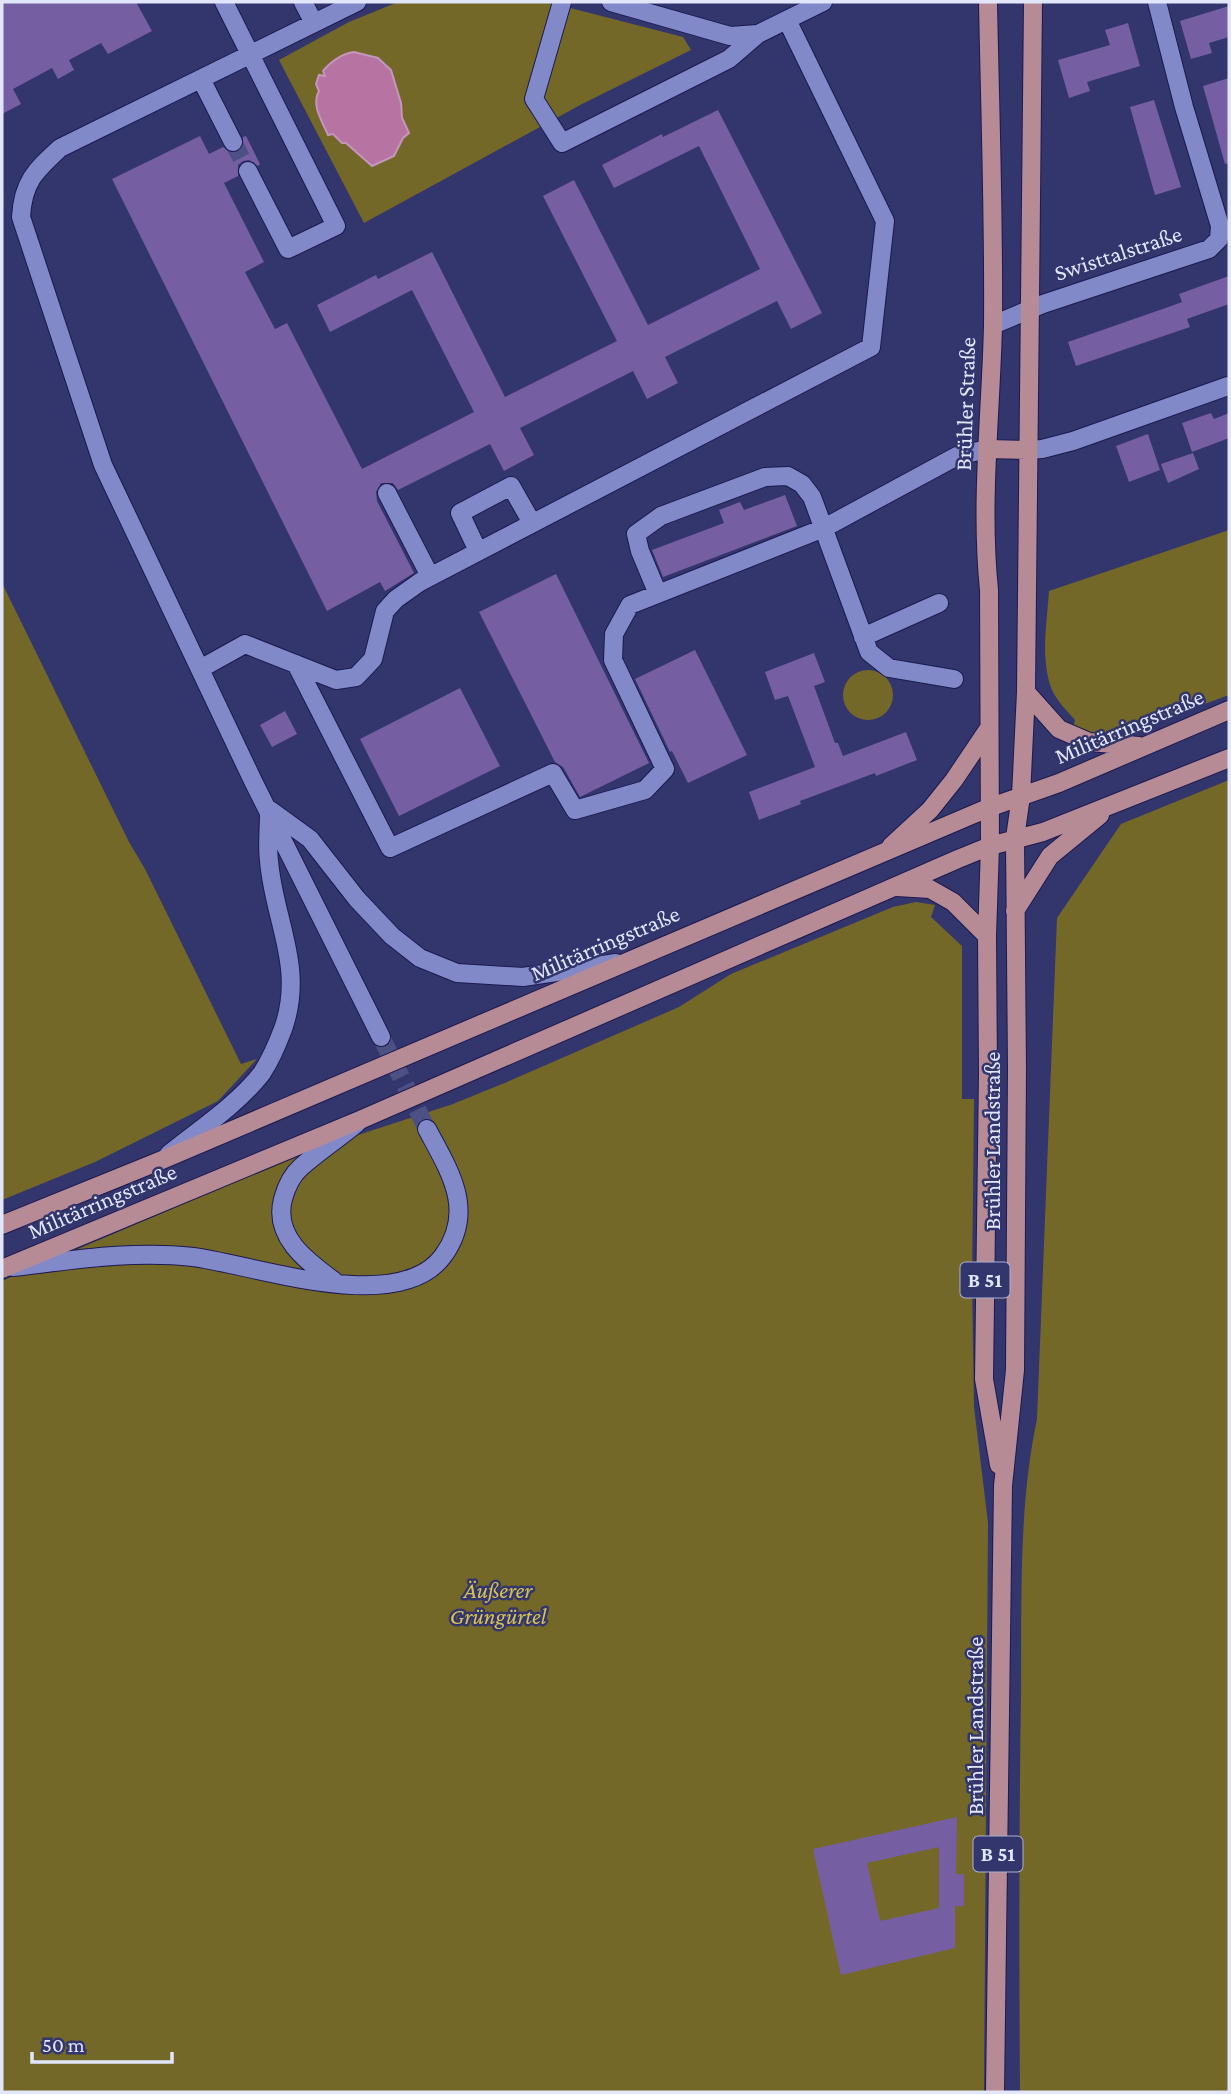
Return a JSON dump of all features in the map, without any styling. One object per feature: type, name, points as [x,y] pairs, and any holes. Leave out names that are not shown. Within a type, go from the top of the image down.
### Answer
[{"type":"main road","name":"Brühler Straße","points":[[988,2],[993,325],[987,449],[988,808]]},
{"type":"main road","points":[[1021,796],[1026,692],[1033,2]]},
{"type":"main road","points":[[987,449],[1028,450]]},
{"type":"main road","points":[[1026,692],[1059,729],[1089,742],[1142,747]]},
{"type":"main road","name":"Militärringstraße","points":[[2,1225],[162,1160],[988,808],[1059,783],[1229,710]]},
{"type":"main road","points":[[881,855],[930,810],[954,780],[989,727]]},
{"type":"main road","name":"Militärringstraße","points":[[4,1268],[360,1120],[827,918],[893,886],[990,846],[1043,832],[1229,758]]},
{"type":"main road","name":"Brühler Landstraße","points":[[995,2092],[1003,1486],[1015,1370],[1015,838],[1021,796]]},
{"type":"main road","points":[[1015,911],[1050,856],[1115,803]]},
{"type":"main road","name":"Brühler Landstraße","points":[[988,808],[990,846],[984,1379],[1003,1486]]},
{"type":"main road","points":[[893,886],[930,890],[953,902],[987,936]]},
{"type":"street","points":[[224,2],[336,226],[288,249],[248,171]]},
{"type":"street","points":[[303,2],[321,13]]},
{"type":"street","points":[[357,2],[321,13],[251,55],[60,148],[32,175],[22,198],[21,217],[103,465],[381,1037]]},
{"type":"street","points":[[562,2],[534,99],[562,143],[729,59],[758,34],[819,3]]},
{"type":"street","points":[[611,2],[730,36],[758,34]]},
{"type":"street","name":"Swisttalstraße","points":[[993,325],[1044,304],[1209,249],[1219,239],[1221,196],[1184,107],[1157,2]]},
{"type":"street","points":[[200,669],[245,644],[336,680],[356,677],[373,659],[385,611],[396,599],[430,576],[871,347],[885,221],[787,20]]},
{"type":"street","points":[[201,79],[233,142]]},
{"type":"street","points":[[1028,450],[1073,441],[1228,386]]},
{"type":"street","points":[[296,664],[390,848],[553,773],[575,810],[645,790],[664,769],[612,660],[614,634],[630,605],[824,528],[957,456],[987,449]]},
{"type":"street","points":[[658,594],[636,534],[661,516],[765,477],[788,476],[802,484],[812,497],[869,652],[889,668],[954,679]]},
{"type":"street","points":[[478,551],[460,513],[511,486],[532,523]]},
{"type":"street","points":[[387,493],[430,576]]},
{"type":"street","points":[[863,638],[939,603]]},
{"type":"street","points":[[269,809],[310,839],[357,899],[393,936],[420,958],[457,973],[523,977],[623,962]]},
{"type":"street","points":[[162,1160],[246,1090],[276,1049],[285,1024],[292,987],[289,958],[269,862],[269,809]]},
{"type":"street","points":[[336,1284],[297,1252],[285,1234],[279,1212],[285,1189],[299,1168],[360,1120]]},
{"type":"street","points":[[4,1268],[125,1254],[194,1257],[255,1271],[336,1284],[387,1285],[414,1277],[438,1263],[453,1243],[460,1218],[457,1194],[448,1168],[428,1129]]},
{"type":"green space","points":[[398,2],[547,2],[683,37],[691,50],[582,104],[364,223],[279,60],[349,22]]},
{"type":"green space","points":[[1229,530],[1229,695],[1169,717],[1096,735],[1073,729],[1075,720],[1054,694],[1048,678],[1045,641],[1049,591]]},
{"type":"green space","points":[[2,583],[241,1064],[257,1059],[218,1101],[95,1162],[2,1200]]},
{"type":"green space","points":[[868,670],[885,678],[893,695],[885,712],[868,720],[851,712],[843,695],[851,678]]},
{"type":"green space","points":[[1229,780],[1229,2092],[1020,2092],[1022,1556],[1027,1487],[1037,1419],[1057,918],[1121,824]]},
{"type":"green space","name":"Äußerer Grüngürtel","points":[[916,902],[935,905],[931,917],[962,946],[962,1099],[974,1099],[974,1407],[988,1523],[984,2092],[2,2092],[2,1281],[309,1151],[453,1104],[507,1082],[679,1007],[731,974],[893,907]]},
{"type":"shaded area","points":[[354,52],[378,58],[391,70],[401,103],[402,118],[409,133],[403,138],[394,156],[372,166],[346,143],[342,143],[333,134],[328,135],[316,102],[319,75],[325,76],[323,71],[329,64]]},
{"type":"building","points":[[2,2],[136,2],[152,31],[108,54],[101,43],[69,60],[74,70],[58,79],[52,68],[13,89],[21,104],[2,114]]},
{"type":"building","points":[[1229,6],[1229,37],[1209,43],[1212,53],[1191,59],[1180,21]]},
{"type":"building","points":[[1128,23],[1140,66],[1087,82],[1090,91],[1069,98],[1058,60],[1110,45],[1105,30]]},
{"type":"building","points":[[1229,78],[1229,163],[1225,164],[1203,86]]},
{"type":"building","points":[[1154,100],[1181,187],[1155,195],[1130,107]]},
{"type":"building","points":[[718,110],[822,313],[791,329],[777,301],[665,357],[678,383],[647,399],[633,371],[520,428],[534,455],[504,471],[490,444],[398,490],[393,483],[381,483],[376,492],[377,501],[414,573],[385,591],[380,582],[327,611],[112,179],[200,136],[209,154],[223,147],[232,153],[239,152],[243,148],[243,137],[246,136],[260,164],[258,166],[249,160],[243,161],[238,165],[238,176],[224,183],[264,262],[245,272],[275,329],[287,323],[362,469],[474,412],[412,290],[330,332],[317,305],[376,275],[378,279],[432,252],[505,397],[617,341],[543,196],[574,180],[648,325],[760,269],[699,146],[614,188],[602,165],[662,134],[663,137]]},
{"type":"building","points":[[1229,276],[1229,304],[1187,319],[1190,327],[1076,366],[1068,342],[1182,302],[1179,294]]},
{"type":"building","points":[[1211,413],[1214,419],[1229,413],[1229,438],[1192,452],[1182,423]]},
{"type":"building","points":[[1148,434],[1160,470],[1129,482],[1116,446]]},
{"type":"building","points":[[1193,453],[1199,469],[1168,483],[1161,464]]},
{"type":"building","points":[[785,495],[797,526],[663,577],[652,550],[724,523],[719,510],[740,502],[744,510]]},
{"type":"building","points":[[556,574],[649,763],[580,797],[563,767],[555,762],[479,612]]},
{"type":"building","points":[[695,650],[747,755],[688,783],[635,679]]},
{"type":"building","points":[[814,653],[825,682],[814,686],[835,743],[838,743],[843,756],[906,732],[917,760],[800,801],[801,804],[759,820],[749,792],[815,767],[788,696],[775,700],[765,672]]},
{"type":"building","points":[[460,688],[500,766],[399,816],[360,739]]},
{"type":"building","points":[[285,711],[297,734],[272,747],[260,725]]},
{"type":"building","points":[[957,1817],[956,1874],[964,1874],[964,1906],[955,1906],[955,1948],[841,1975],[813,1849]],"holes":[[[939,1847],[939,1908],[880,1921],[867,1863]]]},
{"type":"tunnel","points":[[233,142],[248,171]]},
{"type":"tunnel","points":[[381,1037],[427,1129]]}]
